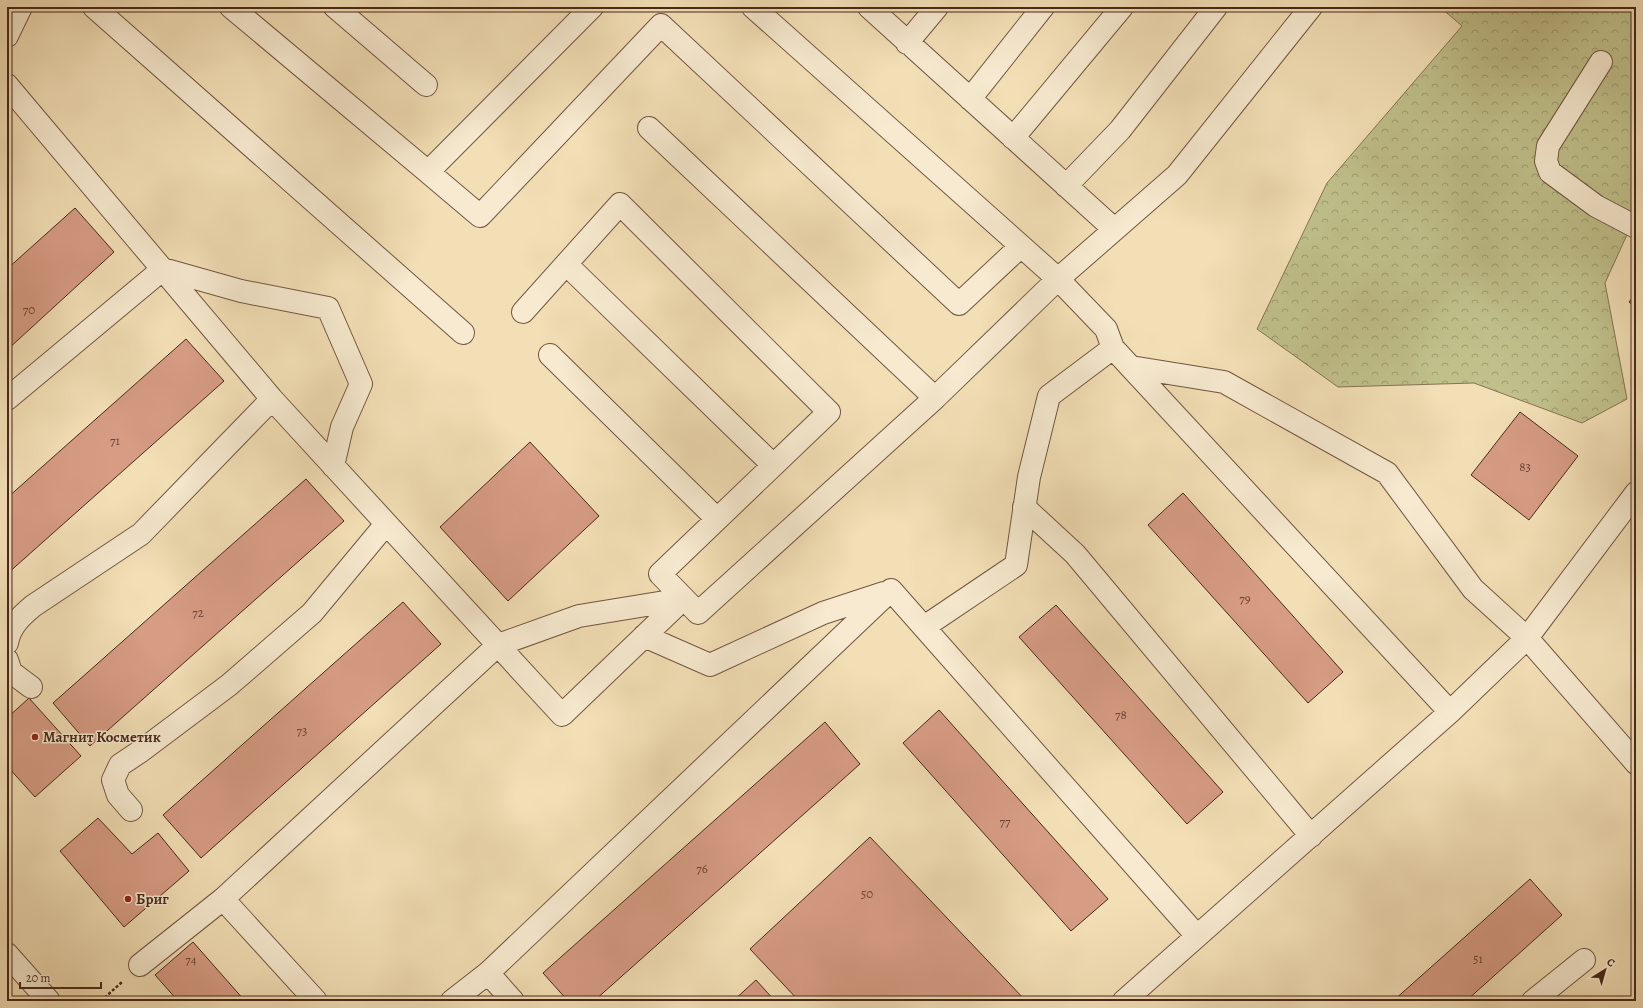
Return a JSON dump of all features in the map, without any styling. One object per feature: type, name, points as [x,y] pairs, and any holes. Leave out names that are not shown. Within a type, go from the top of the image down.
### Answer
[{"type":"street","points":[[7,36],[21,7]]},
{"type":"street","points":[[94,7],[463,333]]},
{"type":"street","points":[[231,7],[480,216],[661,25],[959,304],[1021,246]]},
{"type":"street","points":[[335,7],[426,85]]},
{"type":"street","points":[[428,172],[592,7]]},
{"type":"street","points":[[752,7],[1058,279],[1106,329],[1112,348],[1450,712]]},
{"type":"street","points":[[869,7],[1114,229]]},
{"type":"street","points":[[907,43],[937,7]]},
{"type":"street","points":[[970,100],[1043,7]]},
{"type":"street","points":[[1012,138],[1122,7]]},
{"type":"street","points":[[1066,186],[1120,130],[1216,7]]},
{"type":"street","points":[[523,312],[620,204],[829,412],[660,574],[698,613],[935,398],[1058,279],[1177,175],[1311,7]]},
{"type":"street","points":[[1601,62],[1548,146],[1546,161],[1550,172],[1596,206],[1636,227]]},
{"type":"street","points":[[7,85],[272,399],[562,715],[683,599]]},
{"type":"street","points":[[649,128],[935,398]]},
{"type":"street","points":[[566,264],[773,465]]},
{"type":"street","points":[[7,399],[163,269]]},
{"type":"street","points":[[163,269],[241,291],[328,308],[361,384],[342,428],[333,466]]},
{"type":"street","points":[[924,627],[1016,565],[1029,477],[1049,396],[1112,348]]},
{"type":"street","points":[[550,355],[717,519]]},
{"type":"street","points":[[1131,367],[1224,382],[1387,473],[1473,589],[1527,638],[1636,763]]},
{"type":"street","points":[[7,643],[9,635],[18,619],[33,606],[141,534],[272,399]]},
{"type":"street","points":[[1124,1001],[1450,712],[1527,638],[1636,493]]},
{"type":"street","points":[[1024,507],[1075,554],[1311,836]]},
{"type":"street","points":[[131,810],[118,795],[113,780],[120,765],[229,685],[312,613],[386,524]]},
{"type":"street","points":[[644,636],[710,664],[824,613],[891,590]]},
{"type":"street","points":[[891,590],[1197,936]]},
{"type":"street","points":[[452,1001],[488,973],[891,590]]},
{"type":"street","points":[[140,965],[223,899],[498,645],[579,616],[683,599]]},
{"type":"street","points":[[7,660],[11,672],[31,686]]},
{"type":"street","points":[[223,899],[316,1001]]},
{"type":"street","points":[[7,954],[49,1001]]},
{"type":"street","points":[[1532,1001],[1584,960]]},
{"type":"street","points":[[488,973],[513,1001]]},
{"type":"path","points":[[101,1001],[140,965]]},
{"type":"green space","points":[[1440,7],[1636,7],[1636,215],[1605,283],[1627,399],[1582,423],[1474,383],[1338,387],[1257,329],[1327,183],[1462,26]]},
{"type":"building","points":[[75,208],[114,252],[7,350],[7,269]]},
{"type":"building","points":[[1636,293],[1636,308],[1629,302]]},
{"type":"building","points":[[186,339],[224,381],[7,574],[7,498]]},
{"type":"building","points":[[1520,412],[1578,456],[1529,520],[1471,475]]},
{"type":"building","points":[[530,442],[599,516],[508,601],[440,527]]},
{"type":"building","points":[[306,479],[344,521],[90,746],[53,703]]},
{"type":"building","points":[[1183,493],[1343,672],[1308,703],[1148,525]]},
{"type":"building","points":[[403,602],[441,644],[201,858],[163,815]]},
{"type":"building","points":[[1056,605],[1223,792],[1187,824],[1019,637]]},
{"type":"building","name":"Магнит Косметик","points":[[29,698],[81,756],[35,797],[7,766],[7,718]]},
{"type":"building","points":[[939,710],[1108,899],[1071,931],[903,743]]},
{"type":"building","points":[[825,722],[860,764],[594,1001],[568,1001],[543,973]]},
{"type":"building","name":"Бриг","points":[[98,818],[132,854],[158,833],[189,871],[124,927],[60,851]]},
{"type":"building","points":[[870,837],[1026,1001],[799,1001],[750,949]]},
{"type":"building","points":[[1530,879],[1562,915],[1466,1001],[1393,1001]]},
{"type":"building","points":[[193,942],[245,1001],[178,1001],[155,975]]},
{"type":"building","points":[[756,980],[775,1001],[733,1001]]},
{"type":"place","name":"Магнит Косметик","points":[[35,737]]},
{"type":"place","name":"Бриг","points":[[128,899]]}]
